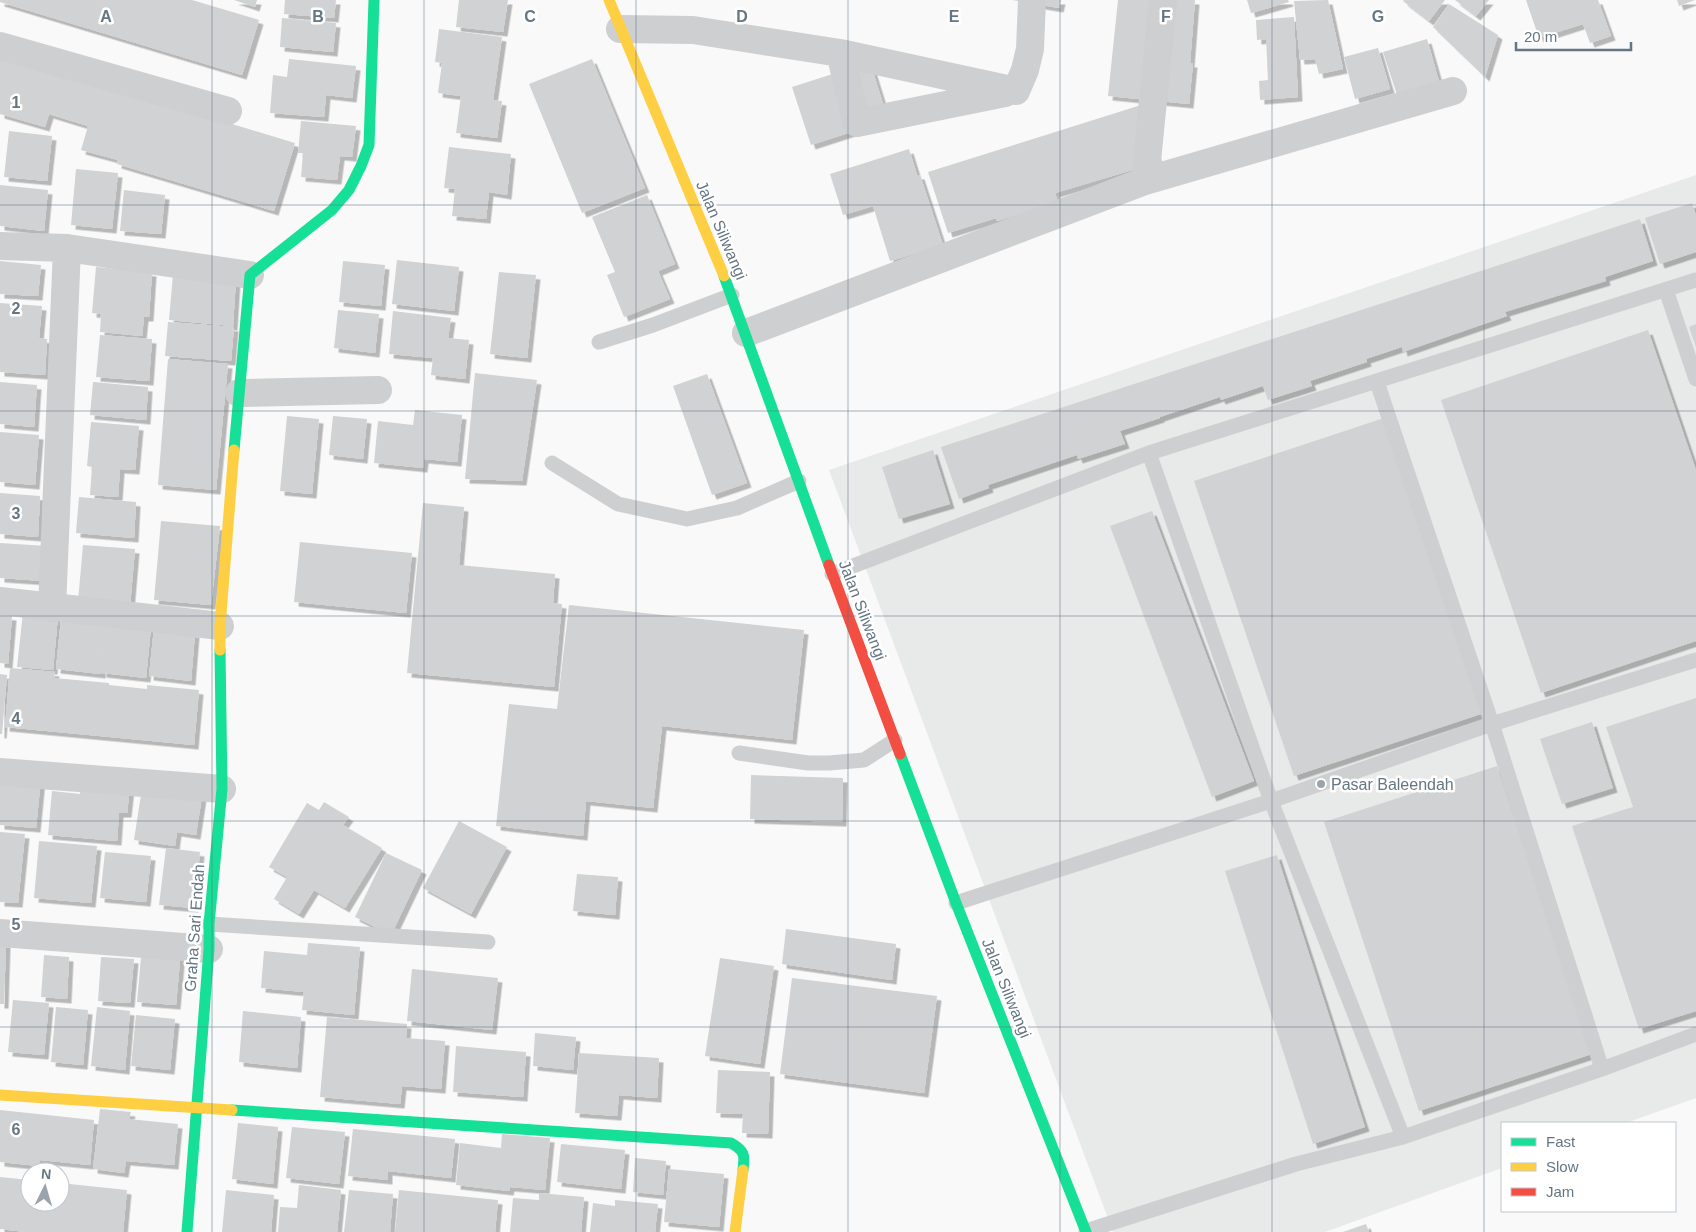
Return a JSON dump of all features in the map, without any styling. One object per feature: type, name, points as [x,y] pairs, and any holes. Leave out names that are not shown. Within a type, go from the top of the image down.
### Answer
[{"type":"street","points":[[0,246],[67,248],[250,275],[332,210],[349,190],[361,166],[369,145],[374,0]]},
{"type":"street","name":"Jalan Siliwangi","points":[[609,0],[732,294],[832,574],[956,903],[1086,1232]]},
{"type":"street","points":[[1016,90],[1025,70],[1030,49],[1032,0]]},
{"type":"street","points":[[1145,181],[1163,0]]},
{"type":"street","points":[[620,28],[693,30],[840,54],[1016,90]]},
{"type":"street","points":[[0,46],[228,111]]},
{"type":"street","points":[[840,54],[857,123],[1016,90]]},
{"type":"street","points":[[746,333],[1145,181],[1453,90]]},
{"type":"street","points":[[52,608],[67,248]]},
{"type":"street","name":"Graha Sari Endah","points":[[187,1232],[222,789],[220,626],[250,275]]},
{"type":"street","points":[[239,393],[378,390]]},
{"type":"street","points":[[0,601],[220,626]]},
{"type":"street","points":[[0,772],[222,789]]},
{"type":"street","points":[[0,933],[209,937]]},
{"type":"street","points":[[0,1095],[198,1106],[612,1137],[732,1143],[740,1148],[745,1157],[735,1232]]},
{"type":"lane","points":[[832,574],[1149,453],[1696,280]]},
{"type":"lane","points":[[1666,290],[1696,379]]},
{"type":"lane","points":[[599,342],[653,325],[732,294]]},
{"type":"lane","points":[[1377,382],[1492,724],[1602,1069]]},
{"type":"lane","points":[[1149,453],[1271,801],[1403,1136]]},
{"type":"lane","points":[[552,463],[618,504],[687,519],[737,508],[799,481]]},
{"type":"lane","points":[[956,903],[1271,801],[1492,724],[1696,660]]},
{"type":"lane","points":[[739,753],[808,763],[829,763],[864,760],[895,740]]},
{"type":"lane","points":[[209,937],[488,942]]},
{"type":"lane","points":[[1086,1232],[1296,1164],[1403,1136],[1602,1069],[1696,1034]]},
{"type":"shaded area","name":"Pasar Baleendah","points":[[1696,175],[1696,1098],[1629,1122],[1501,1122],[1501,1168],[1325,1232],[1113,1232],[829,470]]},
{"type":"building","points":[[0,0],[192,0],[259,20],[242,75],[0,2]]},
{"type":"building","points":[[234,0],[257,0],[255,7]]},
{"type":"building","points":[[285,0],[336,0],[334,18],[284,14]]},
{"type":"building","points":[[459,0],[508,0],[503,32],[456,27]]},
{"type":"building","points":[[1012,0],[1061,0],[1059,8]]},
{"type":"building","points":[[1118,0],[1195,0],[1190,63],[1193,63],[1189,104],[1108,96]]},
{"type":"building","points":[[1247,0],[1288,0],[1289,2],[1251,13]]},
{"type":"building","points":[[1328,0],[1343,69],[1319,74],[1315,59],[1300,60],[1294,1]]},
{"type":"building","points":[[1404,0],[1445,0],[1429,21]]},
{"type":"building","points":[[1455,0],[1489,0],[1476,16]]},
{"type":"building","points":[[1526,0],[1598,0],[1611,36],[1590,43],[1583,24],[1539,38]]},
{"type":"building","points":[[1677,0],[1695,0],[1679,6]]},
{"type":"building","points":[[1449,4],[1498,35],[1485,77],[1433,27]]},
{"type":"building","points":[[1294,17],[1298,97],[1260,100],[1259,81],[1268,80],[1266,39],[1257,40],[1256,20]]},
{"type":"building","points":[[282,18],[336,23],[333,52],[280,47]]},
{"type":"building","points":[[439,29],[502,37],[493,100],[502,101],[497,138],[456,133],[461,96],[438,93],[442,63],[435,62]]},
{"type":"building","points":[[1427,39],[1440,85],[1398,98],[1383,52]]},
{"type":"building","points":[[1378,48],[1390,89],[1355,99],[1344,57]]},
{"type":"building","points":[[0,54],[295,143],[274,211],[117,164],[118,160],[81,150],[88,126],[49,114],[45,127],[0,114]]},
{"type":"building","points":[[289,59],[356,66],[352,98],[326,95],[324,117],[270,113],[273,75],[287,77]]},
{"type":"building","points":[[592,59],[645,188],[582,213],[529,84]]},
{"type":"building","points":[[870,62],[888,120],[811,145],[792,87]]},
{"type":"building","points":[[1141,105],[1159,162],[1055,193],[1058,202],[997,221],[996,218],[948,233],[928,172]]},
{"type":"building","points":[[301,121],[356,126],[352,157],[340,156],[337,180],[301,177],[303,153],[298,153]]},
{"type":"building","points":[[9,131],[52,136],[47,181],[4,177]]},
{"type":"building","points":[[449,147],[511,154],[507,195],[489,192],[486,219],[452,216],[455,189],[444,188]]},
{"type":"building","points":[[909,149],[917,175],[920,175],[943,245],[890,261],[873,206],[843,215],[830,174]]},
{"type":"building","points":[[76,169],[118,173],[112,229],[71,225]]},
{"type":"building","points":[[0,185],[48,190],[44,231],[0,226]]},
{"type":"building","points":[[124,190],[165,195],[161,234],[120,231]]},
{"type":"building","points":[[647,195],[675,264],[658,271],[670,299],[624,317],[607,275],[615,272],[592,217]]},
{"type":"building","points":[[1692,203],[1696,215],[1696,252],[1660,264],[1645,218]]},
{"type":"building","points":[[1640,219],[1653,261],[1605,277],[1606,281],[1505,312],[1507,316],[1403,352],[1402,347],[1366,359],[1367,362],[1310,381],[1312,386],[1268,400],[1263,386],[1221,400],[1220,397],[1160,417],[1120,431],[1125,444],[1078,459],[1077,455],[988,485],[989,488],[959,499],[941,447]]},
{"type":"building","points":[[397,260],[459,267],[454,311],[392,304]]},
{"type":"building","points":[[0,261],[41,265],[38,296],[0,294]]},
{"type":"building","points":[[343,261],[385,265],[381,306],[339,302]]},
{"type":"building","points":[[96,267],[152,272],[149,317],[144,317],[142,336],[100,332],[101,314],[92,313]]},
{"type":"building","points":[[499,272],[536,275],[527,358],[490,354]]},
{"type":"building","points":[[173,274],[236,279],[233,326],[169,320]]},
{"type":"building","points":[[0,303],[42,306],[39,338],[47,339],[45,375],[0,372]]},
{"type":"building","points":[[338,310],[379,314],[375,353],[334,348]]},
{"type":"building","points":[[393,311],[451,318],[448,338],[469,340],[465,379],[431,375],[433,358],[389,354]]},
{"type":"building","points":[[168,322],[234,327],[231,361],[165,356]]},
{"type":"building","points":[[1696,324],[1696,347],[1689,327]]},
{"type":"building","points":[[1648,330],[1696,470],[1696,641],[1541,693],[1441,400]]},
{"type":"building","points":[[100,335],[152,339],[149,381],[96,377]]},
{"type":"building","points":[[168,359],[228,364],[216,490],[158,485]]},
{"type":"building","points":[[475,373],[537,380],[522,481],[465,479]]},
{"type":"building","points":[[707,374],[747,483],[712,495],[673,386]]},
{"type":"building","points":[[0,382],[37,385],[34,427],[0,424]]},
{"type":"building","points":[[93,382],[148,387],[146,420],[90,415]]},
{"type":"building","points":[[415,410],[462,415],[457,462],[424,459],[423,468],[374,463],[378,421],[413,425]]},
{"type":"building","points":[[287,416],[319,419],[312,494],[280,491]]},
{"type":"building","points":[[333,416],[367,419],[363,459],[329,455]]},
{"type":"building","points":[[1384,418],[1484,713],[1294,776],[1194,481]]},
{"type":"building","points":[[91,422],[139,426],[135,470],[120,469],[118,497],[90,495],[92,467],[87,466]]},
{"type":"building","points":[[0,432],[39,435],[35,485],[0,482]]},
{"type":"building","points":[[933,450],[950,504],[899,519],[882,467]]},
{"type":"building","points":[[0,493],[40,496],[38,537],[0,534]]},
{"type":"building","points":[[79,497],[136,502],[134,538],[76,533]]},
{"type":"building","points":[[423,503],[464,507],[459,565],[555,574],[553,603],[562,604],[554,687],[407,673]]},
{"type":"building","points":[[1152,511],[1254,781],[1212,797],[1110,526]]},
{"type":"building","points":[[161,521],[220,526],[211,605],[154,600]]},
{"type":"building","points":[[300,542],[412,553],[406,613],[294,602]]},
{"type":"building","points":[[0,543],[47,546],[44,581],[0,578]]},
{"type":"building","points":[[83,545],[135,549],[130,606],[78,601]]},
{"type":"building","points":[[569,605],[804,630],[792,740],[662,726],[653,808],[586,801],[583,836],[496,826],[509,704],[557,709]]},
{"type":"building","points":[[23,612],[58,615],[53,670],[17,667]]},
{"type":"building","points":[[0,615],[12,616],[8,664],[0,663]]},
{"type":"building","points":[[61,619],[151,627],[146,678],[102,673],[106,627],[101,674],[56,669]]},
{"type":"building","points":[[154,628],[195,633],[191,681],[149,676]]},
{"type":"building","points":[[10,668],[55,672],[54,678],[109,683],[109,685],[147,689],[147,685],[199,690],[194,745],[5,727]]},
{"type":"building","points":[[0,674],[7,675],[2,734],[0,734]]},
{"type":"building","points":[[1696,698],[1696,1011],[1639,1029],[1572,826],[1633,807],[1606,727]]},
{"type":"building","points":[[1592,722],[1613,788],[1562,804],[1540,739]]},
{"type":"building","points":[[1497,766],[1592,1054],[1419,1111],[1324,822]]},
{"type":"building","points":[[0,775],[41,778],[36,828],[0,825]]},
{"type":"building","points":[[751,775],[843,778],[842,822],[750,819]]},
{"type":"building","points":[[81,783],[130,787],[127,813],[119,813],[117,841],[48,835],[52,791],[80,794]]},
{"type":"building","points":[[142,788],[202,796],[196,835],[177,832],[175,846],[134,840]]},
{"type":"building","points":[[324,802],[349,817],[343,825],[382,848],[345,908],[314,890],[299,914],[274,899],[287,877],[269,867],[307,803],[319,810]]},
{"type":"building","points":[[459,821],[507,847],[471,914],[423,888]]},
{"type":"building","points":[[0,832],[25,834],[18,903],[0,902]]},
{"type":"building","points":[[39,841],[97,846],[91,903],[34,898]]},
{"type":"building","points":[[166,848],[200,852],[194,908],[159,905]]},
{"type":"building","points":[[105,852],[151,856],[146,902],[100,898]]},
{"type":"building","points":[[386,853],[422,870],[391,935],[355,917]]},
{"type":"building","points":[[1277,855],[1365,1127],[1313,1144],[1225,871]]},
{"type":"building","points":[[577,874],[618,877],[615,915],[573,911]]},
{"type":"building","points":[[786,929],[896,944],[892,980],[782,964]]},
{"type":"building","points":[[0,943],[6,943],[4,1004],[0,1004]]},
{"type":"building","points":[[308,943],[360,947],[354,1015],[302,1010],[304,992],[261,988],[264,951],[307,955]]},
{"type":"building","points":[[142,946],[181,950],[176,1005],[137,1002]]},
{"type":"building","points":[[44,955],[69,957],[67,999],[41,997]]},
{"type":"building","points":[[101,957],[134,959],[130,1003],[98,1001]]},
{"type":"building","points":[[720,958],[774,966],[760,1064],[705,1056]]},
{"type":"building","points":[[412,969],[498,978],[492,1030],[407,1021]]},
{"type":"building","points":[[792,978],[937,996],[924,1093],[780,1074]]},
{"type":"building","points":[[13,1000],[49,1003],[44,1055],[8,1052]]},
{"type":"building","points":[[56,1007],[88,1010],[83,1065],[51,1062]]},
{"type":"building","points":[[97,1007],[130,1011],[125,1070],[91,1066]]},
{"type":"building","points":[[243,1011],[301,1017],[297,1068],[239,1062]]},
{"type":"building","points":[[136,1015],[175,1019],[170,1070],[131,1066]]},
{"type":"building","points":[[327,1017],[407,1024],[406,1038],[445,1041],[441,1089],[402,1086],[400,1104],[320,1097]]},
{"type":"building","points":[[535,1033],[576,1037],[573,1070],[533,1066]]},
{"type":"building","points":[[456,1046],[526,1052],[523,1097],[453,1092]]},
{"type":"building","points":[[579,1053],[659,1058],[657,1098],[619,1095],[617,1116],[575,1113]]},
{"type":"building","points":[[718,1070],[770,1072],[768,1134],[742,1133],[743,1114],[716,1113]]},
{"type":"building","points":[[100,1109],[131,1112],[129,1119],[178,1124],[174,1165],[126,1161],[124,1173],[93,1169]]},
{"type":"building","points":[[0,1110],[94,1120],[90,1165],[40,1160],[40,1162],[20,1162],[20,1164],[0,1162]]},
{"type":"building","points":[[238,1123],[278,1127],[273,1184],[232,1179]]},
{"type":"building","points":[[292,1127],[345,1132],[339,1184],[286,1178]]},
{"type":"building","points":[[353,1129],[455,1139],[451,1178],[388,1171],[388,1180],[348,1176]]},
{"type":"building","points":[[502,1134],[550,1138],[545,1190],[510,1187],[509,1191],[456,1185],[460,1143],[501,1148]]},
{"type":"building","points":[[561,1144],[625,1150],[621,1189],[557,1182]]},
{"type":"building","points":[[635,1158],[666,1161],[663,1195],[633,1192]]},
{"type":"building","points":[[669,1169],[724,1174],[719,1227],[664,1222]]},
{"type":"building","points":[[0,1177],[20,1179],[20,1212],[70,1212],[70,1184],[127,1190],[123,1232],[26,1232],[0,1229]]},
{"type":"building","points":[[299,1185],[341,1190],[337,1232],[278,1232],[280,1207],[297,1208]]},
{"type":"building","points":[[226,1190],[274,1195],[271,1232],[222,1232]]},
{"type":"building","points":[[349,1190],[393,1194],[390,1232],[344,1232]]},
{"type":"building","points":[[399,1190],[498,1200],[495,1232],[395,1232]]},
{"type":"building","points":[[539,1193],[584,1197],[581,1232],[510,1232],[513,1198],[539,1200]]},
{"type":"building","points":[[615,1200],[658,1204],[655,1232],[590,1232],[593,1203],[615,1206]]},
{"type":"building","points":[[1366,1224],[1369,1232],[1343,1232]]},
{"type":"traffic: fast","points":[[234,450],[250,275],[332,210],[349,190],[369,145],[374,0]]},
{"type":"traffic: fast","points":[[724,276],[829,565]]},
{"type":"traffic: fast","points":[[187,1232],[209,949],[209,924],[222,789],[220,650]]},
{"type":"traffic: fast","points":[[900,754],[956,903],[1086,1232]]},
{"type":"traffic: fast","points":[[232,1110],[731,1143],[739,1148],[743,1154],[743,1170]]},
{"type":"traffic: slow","points":[[609,0],[724,276]]},
{"type":"traffic: slow","points":[[220,650],[220,626],[234,450]]},
{"type":"traffic: slow","points":[[0,1095],[232,1110]]},
{"type":"traffic: slow","points":[[735,1232],[743,1170]]},
{"type":"traffic: jam","points":[[829,565],[900,754]]},
{"type":"place","name":"Pasar Baleendah","points":[[1321,784]]}]
